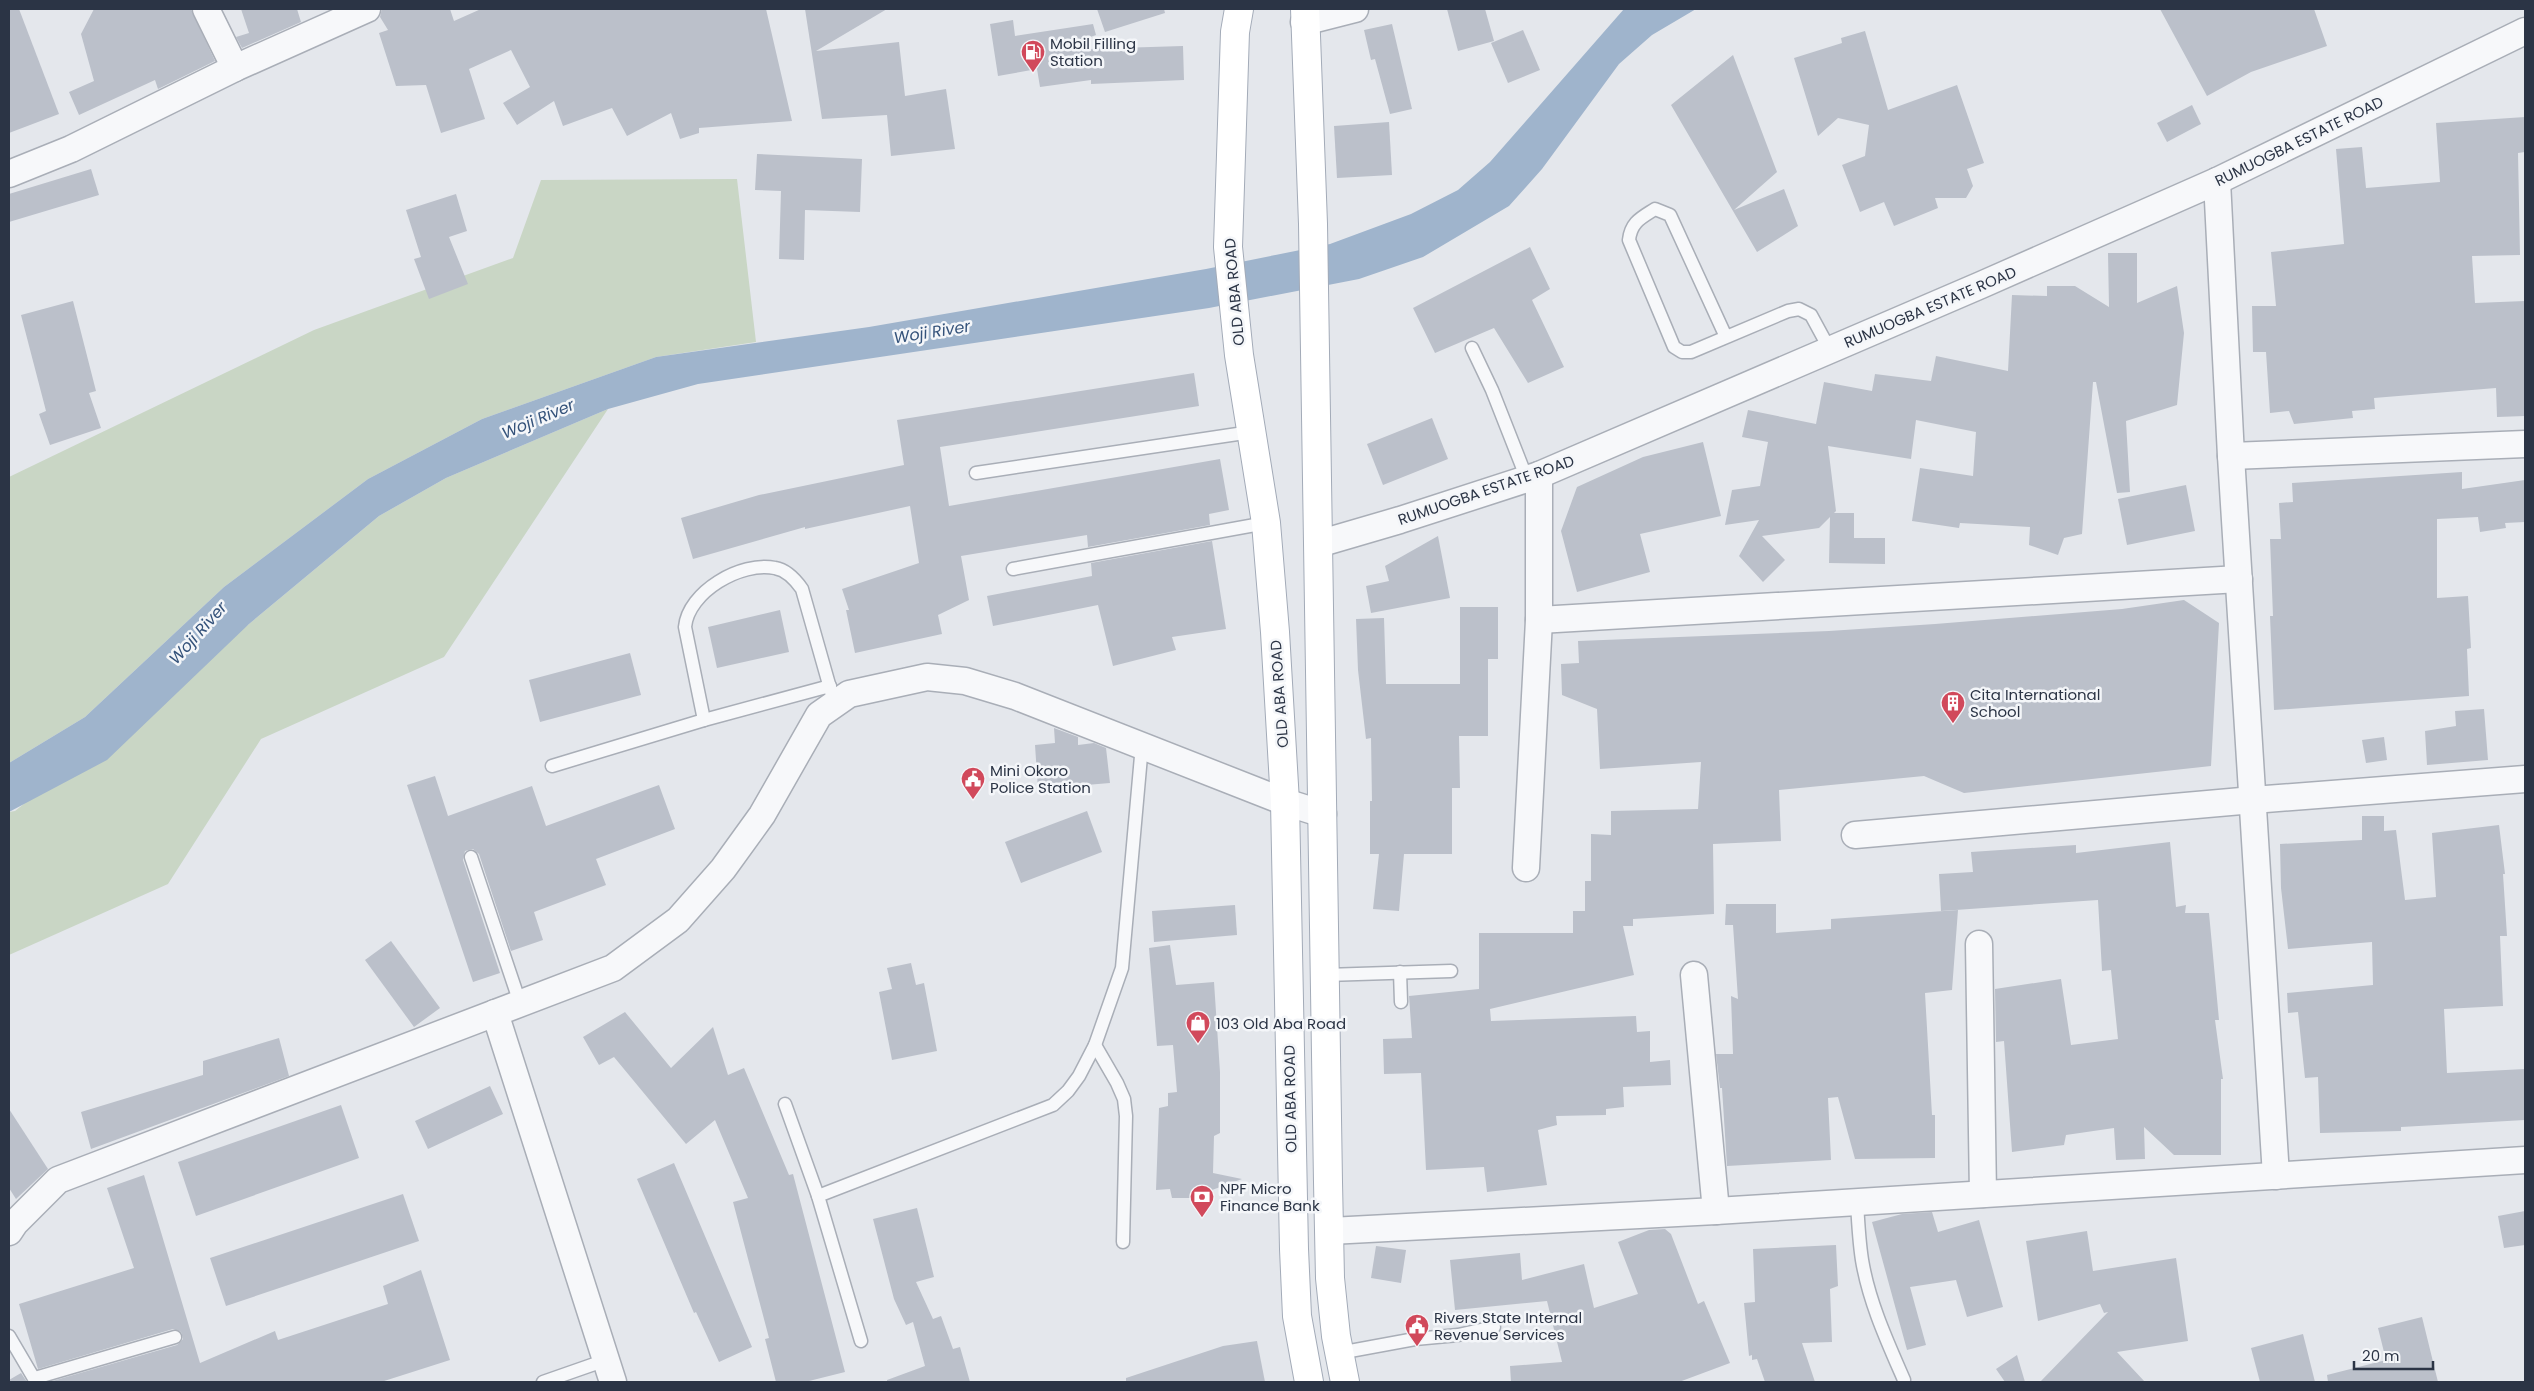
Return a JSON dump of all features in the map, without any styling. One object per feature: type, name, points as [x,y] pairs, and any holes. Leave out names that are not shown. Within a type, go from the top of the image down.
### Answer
[{"type":"main road","name":"OLD ABA ROAD","points":[[1239,9],[1235,32],[1228,247],[1239,355],[1266,523],[1285,802],[1297,1316],[1309,1382]]},
{"type":"main road","points":[[1305,15],[1312,224],[1330,1278],[1339,1354],[1345,1382]]},
{"type":"street","points":[[206,9],[235,68]]},
{"type":"street","points":[[9,174],[70,149],[235,68],[367,9]]},
{"type":"street","points":[[1305,15],[1354,9]]},
{"type":"street","name":"RUMUOGBA ESTATE ROAD","points":[[1318,544],[1533,477],[2217,181],[2525,31]]},
{"type":"street","points":[[2217,181],[2231,456],[2276,1176]]},
{"type":"street","points":[[2231,456],[2525,444]]},
{"type":"street","points":[[1526,868],[1539,620],[1533,477]]},
{"type":"street","points":[[1539,620],[2239,579]]},
{"type":"street","points":[[9,1232],[14,1223],[58,1180],[613,968],[678,920],[723,869],[762,815],[832,694],[849,694],[927,678],[965,681],[1015,696],[1285,802],[1323,814]]},
{"type":"street","points":[[1855,835],[2253,800],[2525,779]]},
{"type":"street","points":[[1979,944],[1982,1194]]},
{"type":"street","points":[[1694,976],[1716,1211]]},
{"type":"street","points":[[496,1013],[610,1371]]},
{"type":"street","points":[[1330,1231],[1716,1211],[2525,1160]]},
{"type":"lane","points":[[1726,337],[1670,215],[1655,209],[1636,221],[1630,230],[1629,240],[1674,347],[1682,352],[1691,352],[1788,311],[1799,309],[1811,315],[1830,350]]},
{"type":"lane","points":[[1472,348],[1533,477]]},
{"type":"lane","points":[[976,473],[1252,432]]},
{"type":"lane","points":[[1013,569],[1266,523]]},
{"type":"lane","points":[[552,766],[704,720],[832,694],[802,589],[795,579],[781,570],[764,567],[754,568],[728,576],[698,597],[686,616],[685,627],[704,720]]},
{"type":"lane","points":[[818,1196],[1054,1105],[1079,1076],[1095,1045],[1122,968],[1142,745]]},
{"type":"lane","points":[[471,857],[520,1004]]},
{"type":"lane","points":[[1326,975],[1451,971]]},
{"type":"lane","points":[[1400,972],[1401,1002]]},
{"type":"lane","points":[[1095,1045],[1124,1099],[1126,1116],[1123,1242]]},
{"type":"lane","points":[[785,1104],[818,1196],[861,1341]]},
{"type":"lane","points":[[1857,1202],[1862,1259],[1870,1296],[1882,1330],[1904,1380]]},
{"type":"lane","points":[[1339,1354],[1415,1339],[1458,1335],[1494,1327]]},
{"type":"lane","points":[[9,1336],[36,1380],[175,1337]]},
{"type":"lane","points":[[543,1382],[610,1371]]},
{"type":"green space","points":[[737,179],[756,342],[656,357],[482,419],[368,479],[224,587],[85,717],[9,763],[9,477],[314,330],[513,258],[541,180]]},
{"type":"green space","points":[[608,409],[444,657],[261,739],[168,884],[9,955],[9,812],[15,811],[249,624],[379,516],[446,478]]},
{"type":"water","name":"Woji River","points":[[1624,9],[1696,9],[1652,35],[1619,64],[1542,169],[1509,206],[1423,257],[1359,279],[1209,308],[698,384],[608,409],[446,478],[379,516],[249,624],[107,760],[9,812],[9,763],[85,717],[224,587],[368,479],[482,419],[656,357],[869,327],[1206,269],[1330,244],[1411,214],[1458,190],[1490,162]]},
{"type":"building","points":[[9,9],[19,9],[59,114],[9,133]]},
{"type":"building","points":[[94,9],[191,9],[215,61],[158,89],[155,80],[79,115],[69,92],[94,81],[81,34]]},
{"type":"building","points":[[241,9],[297,9],[301,22],[242,48],[236,37],[249,33]]},
{"type":"building","points":[[382,9],[450,9],[454,21],[481,9],[766,9],[792,121],[699,128],[699,133],[680,139],[671,113],[627,136],[612,108],[563,126],[554,101],[517,125],[503,103],[530,87],[511,50],[469,69],[485,119],[441,133],[426,85],[396,86],[379,33],[388,30],[380,17]]},
{"type":"building","points":[[805,9],[887,9],[816,51],[899,42],[905,96],[946,89],[955,149],[891,156],[887,115],[822,119]]},
{"type":"building","points":[[1097,9],[1164,9],[1165,13],[1105,32]]},
{"type":"building","points":[[1447,9],[1485,9],[1494,41],[1458,51]]},
{"type":"building","points":[[2160,9],[2314,9],[2327,46],[2251,72],[2207,96]]},
{"type":"building","points":[[1013,20],[1015,36],[1093,24],[1096,35],[1054,50],[1183,46],[1184,80],[1091,84],[1091,80],[1040,87],[1037,69],[998,76],[990,24]]},
{"type":"building","points":[[1392,24],[1412,109],[1390,114],[1375,59],[1371,60],[1364,30]]},
{"type":"building","points":[[1523,30],[1540,70],[1508,83],[1491,43]]},
{"type":"building","points":[[1865,31],[1888,110],[1957,85],[1984,163],[1967,169],[1973,186],[1966,198],[1935,198],[1938,208],[1894,226],[1884,202],[1860,212],[1842,165],[1865,156],[1869,125],[1838,118],[1818,136],[1794,58],[1842,43],[1841,38]]},
{"type":"building","points":[[1733,55],[1777,172],[1734,210],[1784,189],[1798,226],[1757,252],[1671,105]]},
{"type":"building","points":[[2192,105],[2201,124],[2167,142],[2157,123]]},
{"type":"building","points":[[2525,117],[2525,152],[2518,153],[2520,255],[2472,256],[2475,303],[2525,301],[2525,416],[2497,417],[2496,388],[2374,398],[2375,409],[2352,411],[2353,418],[2294,424],[2289,411],[2270,413],[2266,352],[2253,352],[2252,306],[2276,306],[2271,252],[2344,244],[2336,149],[2362,147],[2366,188],[2440,182],[2436,123]]},
{"type":"building","points":[[1389,122],[1392,175],[1337,178],[1334,126]]},
{"type":"building","points":[[757,154],[862,159],[860,212],[805,210],[804,260],[779,259],[781,191],[755,190]]},
{"type":"building","points":[[91,169],[99,195],[9,222],[9,194]]},
{"type":"building","points":[[456,194],[467,231],[449,237],[468,284],[429,299],[414,259],[421,257],[406,210]]},
{"type":"building","points":[[1530,247],[1550,289],[1532,300],[1564,367],[1528,383],[1494,328],[1435,353],[1413,308]]},
{"type":"building","points":[[2108,253],[2137,253],[2137,303],[2177,286],[2184,333],[2177,405],[2126,421],[2130,492],[2117,493],[2096,382],[2093,382],[2082,534],[2064,538],[2058,555],[2029,545],[2030,527],[1960,523],[1959,528],[1912,521],[1920,468],[1973,476],[1976,432],[1916,420],[1911,459],[1828,446],[1836,511],[1834,513],[1854,513],[1854,538],[1885,538],[1885,564],[1829,563],[1830,517],[1819,528],[1762,536],[1785,560],[1763,582],[1739,556],[1759,520],[1725,525],[1732,490],[1760,486],[1768,442],[1742,437],[1748,410],[1816,424],[1824,382],[1872,391],[1875,374],[1931,381],[1936,356],[2008,371],[2012,295],[2047,296],[2047,286],[2075,286],[2109,307]]},
{"type":"building","points":[[73,301],[96,391],[89,393],[101,428],[50,445],[39,414],[46,411],[21,315]]},
{"type":"building","points":[[1194,373],[1199,406],[940,447],[949,506],[1220,459],[1229,510],[1209,514],[1210,525],[1088,547],[1087,535],[961,556],[969,600],[938,615],[942,634],[855,653],[846,610],[849,610],[842,589],[919,563],[910,506],[805,529],[805,527],[693,559],[681,518],[759,495],[904,465],[897,420]]},
{"type":"building","points":[[1432,418],[1448,459],[1383,485],[1367,444]]},
{"type":"building","points":[[1703,442],[1721,516],[1640,534],[1650,572],[1577,592],[1561,531],[1577,487],[1643,457]]},
{"type":"building","points":[[2462,472],[2462,489],[2525,480],[2525,522],[2505,523],[2506,528],[2480,532],[2478,517],[2437,519],[2437,598],[2468,596],[2471,648],[2467,649],[2469,696],[2274,710],[2270,616],[2273,616],[2270,539],[2281,539],[2279,503],[2293,502],[2292,483]]},
{"type":"building","points":[[2186,485],[2195,531],[2127,545],[2118,499]]},
{"type":"building","points":[[1438,536],[1450,598],[1371,613],[1366,586],[1389,581],[1385,566]]},
{"type":"building","points":[[1212,541],[1226,629],[1172,637],[1176,650],[1113,666],[1098,605],[993,626],[987,596],[1092,576],[1091,563]]},
{"type":"building","points":[[2184,600],[2219,623],[2211,766],[1964,793],[1924,776],[1779,790],[1781,841],[1713,844],[1714,914],[1633,919],[1633,926],[1623,926],[1634,975],[1490,1009],[1491,1021],[1636,1016],[1637,1032],[1650,1031],[1650,1062],[1670,1060],[1671,1085],[1623,1087],[1624,1107],[1606,1109],[1606,1115],[1556,1116],[1557,1125],[1538,1130],[1547,1185],[1487,1192],[1484,1167],[1426,1170],[1421,1073],[1384,1074],[1383,1039],[1412,1038],[1409,996],[1479,989],[1479,933],[1573,933],[1573,911],[1585,911],[1585,881],[1591,881],[1591,834],[1611,835],[1611,811],[1698,809],[1701,762],[1600,769],[1597,709],[1562,695],[1561,664],[1579,663],[1578,641],[1829,631],[1935,624],[2122,609]]},
{"type":"building","points":[[1460,607],[1498,607],[1498,659],[1488,659],[1488,736],[1459,736],[1460,788],[1452,788],[1452,854],[1404,854],[1399,911],[1373,909],[1379,854],[1370,854],[1370,801],[1372,801],[1371,738],[1366,739],[1358,670],[1356,619],[1384,618],[1386,684],[1460,684]]},
{"type":"building","points":[[780,610],[789,652],[717,668],[708,627]]},
{"type":"building","points":[[630,653],[641,695],[540,722],[529,680]]},
{"type":"building","points":[[2484,709],[2488,760],[2427,765],[2425,731],[2456,726],[2455,711]]},
{"type":"building","points":[[1054,728],[1078,737],[1078,745],[1094,743],[1106,748],[1110,783],[1038,789],[1035,745],[1055,743]]},
{"type":"building","points":[[2384,737],[2387,760],[2366,763],[2362,740]]},
{"type":"building","points":[[435,776],[448,816],[532,786],[546,826],[659,785],[675,829],[596,859],[606,885],[534,912],[543,940],[511,951],[479,854],[473,849],[465,851],[463,860],[500,973],[473,982],[407,785]]},
{"type":"building","points":[[1087,811],[1102,852],[1021,883],[1005,842]]},
{"type":"building","points":[[2362,816],[2384,816],[2384,831],[2396,830],[2405,900],[2436,897],[2432,833],[2499,825],[2505,874],[2503,874],[2507,936],[2500,936],[2503,1006],[2444,1009],[2447,1073],[2525,1069],[2525,1120],[2401,1127],[2401,1131],[2320,1133],[2318,1077],[2305,1078],[2298,1012],[2288,1013],[2287,993],[2373,985],[2372,942],[2288,949],[2281,888],[2280,844],[2362,840]]},
{"type":"building","points":[[2170,842],[2176,907],[2186,905],[2185,913],[2209,913],[2219,1020],[2215,1020],[2223,1079],[2221,1079],[2221,1155],[2174,1155],[2144,1127],[2145,1159],[2116,1160],[2114,1128],[2066,1135],[2064,1145],[2012,1152],[2004,1041],[1996,1042],[1995,989],[2061,979],[2071,1045],[2118,1039],[2111,970],[2102,971],[2098,900],[1941,911],[1939,874],[1973,872],[1971,852],[2076,845],[2076,853]]},
{"type":"building","points":[[1726,904],[1776,904],[1776,933],[1831,929],[1831,919],[1958,910],[1952,990],[1925,993],[1932,1115],[1935,1115],[1935,1158],[1855,1159],[1838,1097],[1828,1098],[1831,1160],[1727,1166],[1722,1088],[1720,1088],[1716,1054],[1733,1054],[1731,996],[1738,999],[1733,925],[1725,925]]},
{"type":"building","points":[[1235,905],[1237,935],[1154,942],[1152,911]]},
{"type":"building","points":[[391,941],[440,1008],[414,1027],[365,960]]},
{"type":"building","points":[[1170,945],[1176,985],[1214,982],[1220,1072],[1220,1133],[1214,1136],[1213,1173],[1242,1179],[1212,1190],[1210,1198],[1172,1198],[1170,1189],[1156,1190],[1159,1108],[1168,1106],[1168,1093],[1177,1092],[1173,1045],[1157,1046],[1149,948]]},
{"type":"building","points":[[911,963],[916,985],[924,983],[937,1051],[892,1060],[879,992],[892,989],[887,968]]},
{"type":"building","points":[[625,1012],[671,1068],[713,1027],[728,1075],[744,1068],[789,1175],[793,1174],[845,1372],[805,1382],[776,1382],[765,1339],[769,1338],[733,1202],[748,1198],[715,1120],[686,1144],[614,1057],[599,1065],[583,1037]]},
{"type":"building","points":[[279,1038],[289,1076],[91,1149],[81,1112],[203,1075],[203,1061]]},
{"type":"building","points":[[490,1086],[503,1114],[428,1149],[415,1121]]},
{"type":"building","points":[[341,1105],[359,1158],[196,1216],[178,1162]]},
{"type":"building","points":[[9,1109],[48,1169],[16,1199],[9,1188]]},
{"type":"building","points":[[674,1163],[752,1347],[719,1362],[696,1312],[694,1313],[637,1179]]},
{"type":"building","points":[[144,1175],[200,1363],[275,1331],[278,1340],[388,1304],[383,1286],[421,1270],[450,1360],[381,1382],[49,1382],[177,1345],[183,1339],[181,1332],[173,1329],[38,1369],[19,1304],[134,1268],[107,1188]]},
{"type":"building","points":[[403,1194],[419,1241],[226,1306],[210,1258]]},
{"type":"building","points":[[917,1208],[934,1277],[916,1282],[933,1319],[941,1316],[953,1349],[960,1347],[970,1382],[887,1382],[887,1380],[925,1366],[913,1322],[906,1325],[894,1299],[873,1219]]},
{"type":"building","points":[[2525,1211],[2525,1245],[2504,1248],[2498,1216]]},
{"type":"building","points":[[1932,1212],[1938,1232],[1979,1220],[2003,1307],[1967,1317],[1956,1280],[1910,1287],[1926,1345],[1907,1350],[1872,1222],[1902,1214]]},
{"type":"building","points":[[1665,1229],[1671,1234],[1698,1304],[1704,1301],[1730,1363],[1679,1382],[1511,1382],[1510,1366],[1562,1362],[1547,1301],[1455,1310],[1450,1260],[1520,1253],[1522,1280],[1584,1264],[1594,1308],[1638,1294],[1618,1242],[1649,1230]]},
{"type":"building","points":[[2087,1231],[2093,1271],[2176,1258],[2188,1341],[2117,1352],[2145,1382],[2040,1382],[2108,1312],[2104,1313],[2100,1304],[2038,1321],[2026,1241]]},
{"type":"building","points":[[1836,1245],[1838,1286],[1830,1289],[1832,1342],[1802,1343],[1815,1382],[1765,1382],[1757,1359],[1752,1360],[1752,1355],[1749,1356],[1744,1303],[1755,1302],[1753,1249]]},
{"type":"building","points":[[1376,1246],[1406,1250],[1401,1283],[1371,1278]]},
{"type":"building","points":[[2422,1317],[2438,1382],[2328,1382],[2327,1375],[2386,1360],[2378,1328]]},
{"type":"building","points":[[2303,1334],[2315,1382],[2260,1382],[2251,1348]]},
{"type":"building","points":[[1257,1341],[1265,1382],[1126,1382],[1126,1378],[1223,1346]]},
{"type":"building","points":[[2017,1355],[2025,1382],[2005,1382],[1996,1369]]},
{"type":"building","points":[[21,1373],[27,1382],[9,1382],[9,1380]]},
{"type":"place","name":"Mobil Filling Station","points":[[1033,73]]},
{"type":"place","name":"Cita International School","points":[[1953,724]]},
{"type":"place","name":"Mini Okoro Police Station","points":[[973,800]]},
{"type":"place","name":"103 Old Aba Road","points":[[1198,1044]]},
{"type":"place","name":"NPF Micro Finance Bank","points":[[1202,1218]]},
{"type":"place","name":"Rivers State Internal Revenue Services","points":[[1417,1347]]}]
